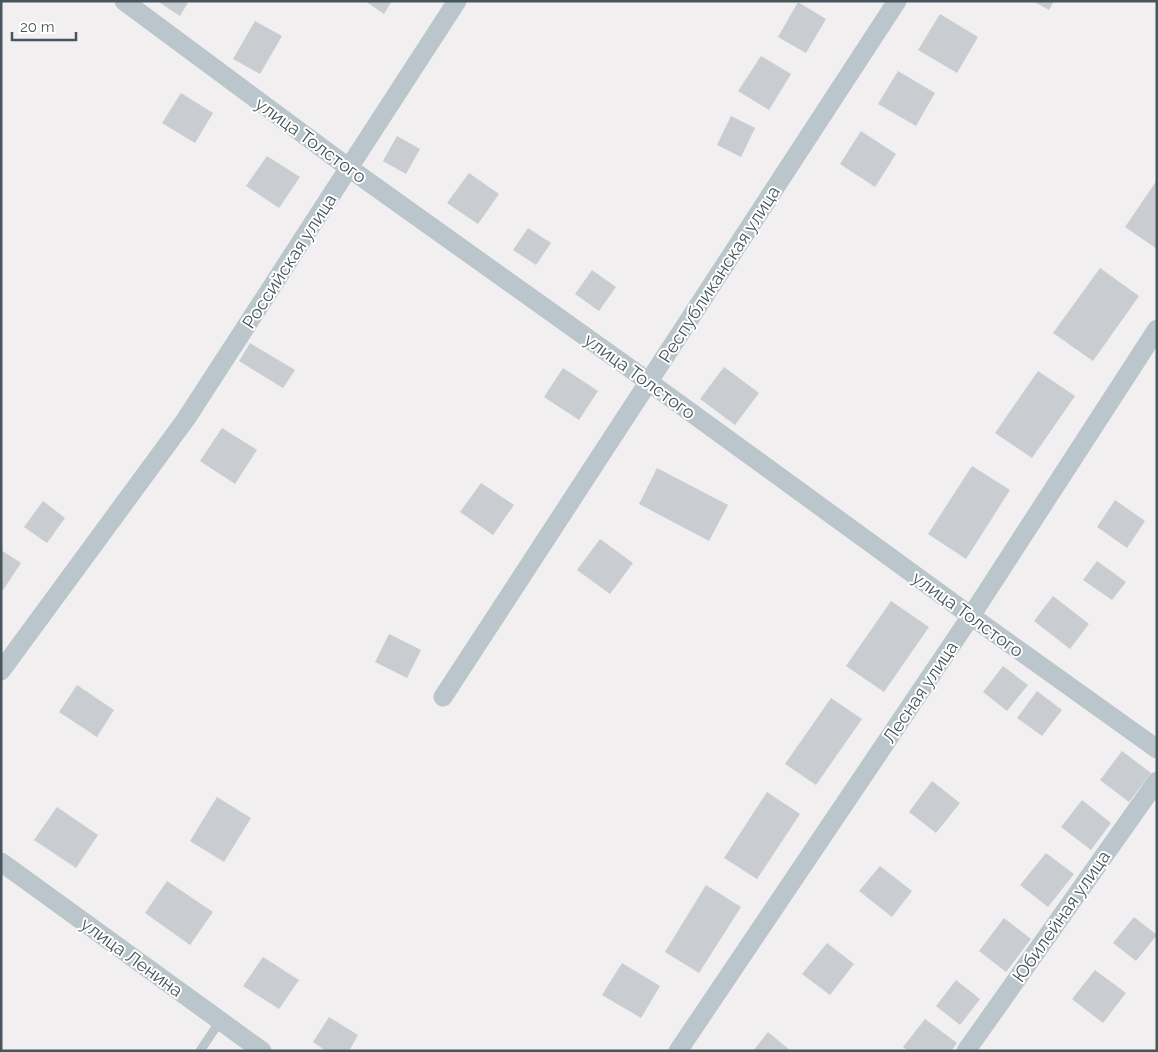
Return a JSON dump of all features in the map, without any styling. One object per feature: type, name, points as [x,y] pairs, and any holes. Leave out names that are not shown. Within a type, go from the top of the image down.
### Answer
[{"type":"street","name":"улица Толстого","points":[[124,1],[349,168],[1157,749]]},
{"type":"street","name":"Российская улица","points":[[1,671],[186,419],[457,1]]},
{"type":"street","name":"Республиканская улица","points":[[444,697],[897,1]]},
{"type":"street","name":"Лесная улица","points":[[678,1051],[971,616],[1157,329]]},
{"type":"street","name":"Юбилейная улица","points":[[966,1051],[1157,781]]},
{"type":"street","name":"улица Ленина","points":[[1,862],[262,1051]]},
{"type":"lane","points":[[200,1051],[220,1021]]},
{"type":"building","points":[[157,1],[189,1],[180,16]]},
{"type":"building","points":[[365,1],[392,1],[384,14]]},
{"type":"building","points":[[1033,1],[1054,1],[1049,10]]},
{"type":"building","points":[[798,2],[826,19],[806,53],[778,37]]},
{"type":"building","points":[[940,14],[978,37],[957,73],[918,50]]},
{"type":"building","points":[[255,21],[282,36],[260,74],[233,59]]},
{"type":"building","points":[[761,56],[791,74],[769,110],[738,91]]},
{"type":"building","points":[[898,71],[935,93],[916,126],[878,104]]},
{"type":"building","points":[[181,93],[213,113],[195,143],[162,123]]},
{"type":"building","points":[[731,116],[755,128],[741,157],[717,145]]},
{"type":"building","points":[[861,131],[896,154],[875,187],[840,164]]},
{"type":"building","points":[[397,136],[420,149],[406,174],[383,161]]},
{"type":"building","points":[[267,156],[300,177],[279,208],[246,186]]},
{"type":"building","points":[[469,173],[499,194],[478,224],[447,203]]},
{"type":"building","points":[[1157,180],[1157,249],[1125,227]]},
{"type":"building","points":[[528,228],[551,243],[536,265],[513,250]]},
{"type":"building","points":[[1100,268],[1139,296],[1093,361],[1053,333]]},
{"type":"building","points":[[592,270],[616,287],[599,311],[575,294]]},
{"type":"building","points":[[250,343],[295,370],[283,388],[239,361]]},
{"type":"building","points":[[724,367],[759,393],[735,425],[700,399]]},
{"type":"building","points":[[563,368],[598,391],[579,420],[544,397]]},
{"type":"building","points":[[1038,371],[1075,396],[1032,458],[995,433]]},
{"type":"building","points":[[222,428],[257,450],[235,484],[200,461]]},
{"type":"building","points":[[972,466],[1010,490],[966,559],[928,534]]},
{"type":"building","points":[[657,468],[728,505],[709,541],[639,504]]},
{"type":"building","points":[[481,483],[514,505],[493,535],[460,512]]},
{"type":"building","points":[[1115,500],[1145,521],[1127,548],[1097,527]]},
{"type":"building","points":[[43,501],[65,518],[47,543],[24,527]]},
{"type":"building","points":[[600,539],[633,563],[610,594],[577,570]]},
{"type":"building","points":[[1,550],[21,563],[3,590],[1,588]]},
{"type":"building","points":[[1097,561],[1126,582],[1112,600],[1083,580]]},
{"type":"building","points":[[1053,596],[1089,624],[1070,649],[1034,621]]},
{"type":"building","points":[[891,601],[929,627],[884,692],[846,666]]},
{"type":"building","points":[[389,634],[421,650],[407,678],[375,662]]},
{"type":"building","points":[[1003,666],[1028,685],[1007,711],[983,692]]},
{"type":"building","points":[[77,685],[114,710],[97,737],[59,712]]},
{"type":"building","points":[[1037,691],[1062,710],[1042,736],[1017,718]]},
{"type":"building","points":[[831,698],[862,719],[816,785],[785,764]]},
{"type":"building","points":[[1122,751],[1151,773],[1129,802],[1100,780]]},
{"type":"building","points":[[932,781],[960,803],[936,833],[909,812]]},
{"type":"building","points":[[767,792],[800,814],[757,879],[724,858]]},
{"type":"building","points":[[217,797],[251,818],[224,862],[190,841]]},
{"type":"building","points":[[1082,800],[1111,823],[1091,850],[1061,827]]},
{"type":"building","points":[[57,807],[98,835],[76,868],[34,840]]},
{"type":"building","points":[[1046,853],[1074,874],[1048,907],[1020,885]]},
{"type":"building","points":[[880,866],[912,891],[892,917],[859,891]]},
{"type":"building","points":[[167,881],[213,912],[190,945],[145,913]]},
{"type":"building","points":[[706,885],[741,907],[699,973],[665,952]]},
{"type":"building","points":[[1134,917],[1157,935],[1136,961],[1113,943]]},
{"type":"building","points":[[1004,918],[1031,939],[1006,972],[979,951]]},
{"type":"building","points":[[827,943],[854,964],[830,995],[802,974]]},
{"type":"building","points":[[263,957],[299,980],[279,1009],[243,986]]},
{"type":"building","points":[[622,963],[660,986],[641,1018],[602,995]]},
{"type":"building","points":[[1095,970],[1126,993],[1103,1023],[1072,999]]},
{"type":"building","points":[[956,980],[980,999],[960,1025],[936,1006]]},
{"type":"building","points":[[329,1017],[358,1035],[349,1051],[326,1051],[313,1042]]},
{"type":"building","points":[[925,1019],[957,1043],[951,1051],[908,1051],[903,1047]]},
{"type":"building","points":[[768,1032],[791,1051],[753,1051]]}]
